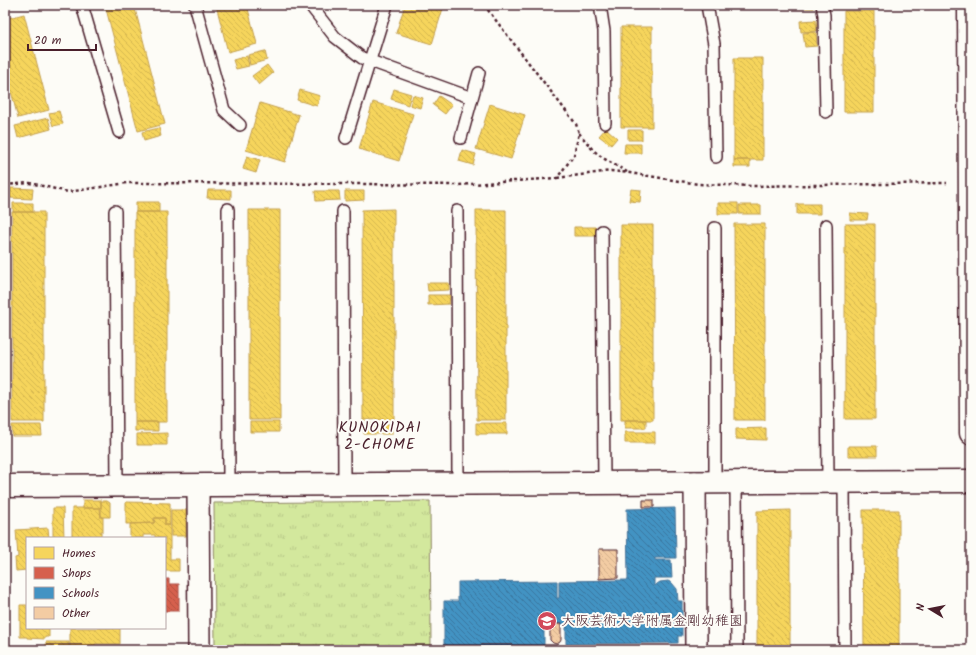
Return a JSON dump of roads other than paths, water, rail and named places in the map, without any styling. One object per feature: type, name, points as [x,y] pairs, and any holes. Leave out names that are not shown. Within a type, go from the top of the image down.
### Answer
[{"type":"street","points":[[969,5],[971,433]]},
{"type":"street","points":[[5,486],[971,481]]},
{"type":"street","points":[[696,650],[716,482]]},
{"type":"street","points":[[198,485],[198,650]]},
{"type":"lane","points":[[82,5],[119,132]]},
{"type":"lane","points":[[195,5],[224,110],[240,125]]},
{"type":"lane","points":[[310,5],[335,37],[362,58],[472,98]]},
{"type":"lane","points":[[346,138],[387,5]]},
{"type":"lane","points":[[600,5],[604,31],[605,123]]},
{"type":"lane","points":[[707,5],[714,44],[716,157]]},
{"type":"lane","points":[[822,5],[824,15],[826,112]]},
{"type":"lane","points":[[461,138],[479,73]]},
{"type":"lane","points":[[228,209],[229,485]]},
{"type":"lane","points":[[343,211],[344,484]]},
{"type":"lane","points":[[457,211],[458,484]]},
{"type":"lane","points":[[115,212],[117,485]]},
{"type":"lane","points":[[826,225],[836,482],[845,650]]},
{"type":"lane","points":[[714,228],[716,482],[737,650]]},
{"type":"lane","points":[[602,231],[604,483]]},
{"type":"place","name":"大阪芸術大学附属金剛幼稚園","points":[[547,621]]},
{"type":"district","name":"KUNOKIDAI 2-CHOME","points":[[380,436]]}]
